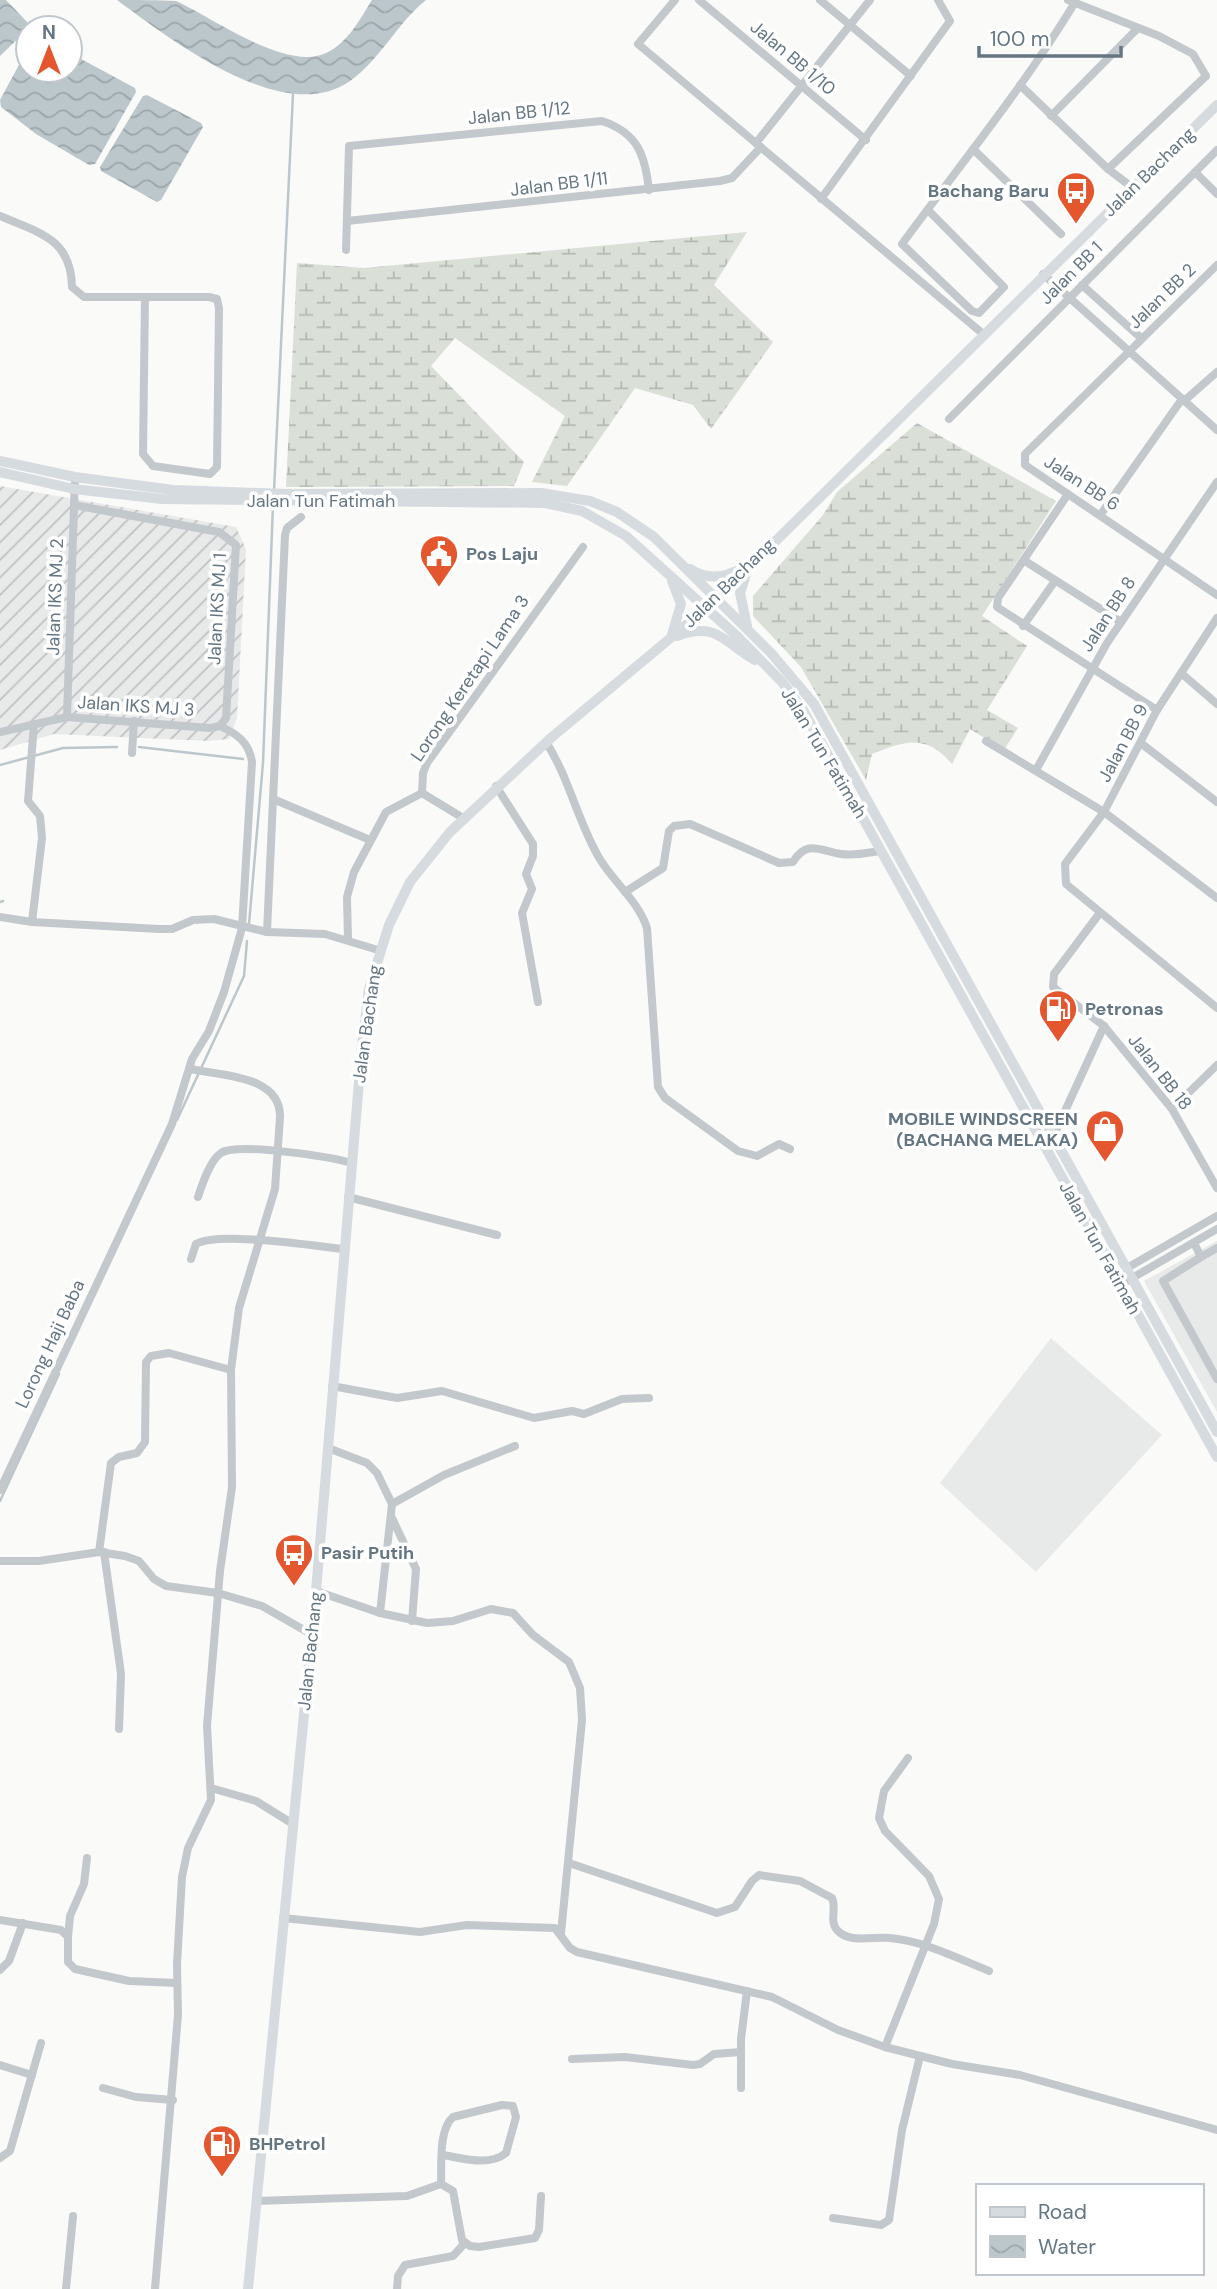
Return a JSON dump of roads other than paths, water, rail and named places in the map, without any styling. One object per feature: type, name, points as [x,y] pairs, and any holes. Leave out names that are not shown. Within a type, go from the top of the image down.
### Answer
[{"type":"main road","name":"Jalan Bachang","points":[[248,2289],[316,1591],[362,1046],[369,989],[378,950],[410,882],[463,818],[546,742],[712,603],[982,333],[1217,105]]},
{"type":"main road","name":"Jalan Tun Fatimah","points":[[0,461],[75,483]]},
{"type":"main road","name":"Jalan Tun Fatimah","points":[[0,472],[162,499],[523,501],[558,505],[582,511],[607,524],[665,571],[757,638],[814,704],[1217,1432]]},
{"type":"main road","name":"Jalan Tun Fatimah","points":[[287,498],[541,494],[579,498],[603,505],[635,523],[672,554],[803,710],[1217,1457]]},
{"type":"main road","points":[[672,554],[691,570],[709,577],[730,574],[750,565]]},
{"type":"main road","points":[[750,565],[743,581],[740,605],[747,625],[757,638]]},
{"type":"main road","points":[[665,571],[675,585],[681,604],[671,638]]},
{"type":"main road","points":[[671,638],[687,632],[711,631],[722,635],[746,655],[769,668]]},
{"type":"street","points":[[675,0],[638,44],[982,333]]},
{"type":"street","name":"Jalan BB 1/10","points":[[699,0],[866,140]]},
{"type":"street","points":[[820,0],[911,76]]},
{"type":"street","name":"Jalan BB 1/11","points":[[347,221],[649,190],[732,178],[801,85],[870,0]]},
{"type":"street","points":[[821,199],[950,21],[938,0]]},
{"type":"street","points":[[928,210],[1004,287],[979,313],[975,313],[902,244],[1020,85],[1071,2],[1193,54],[1206,76],[1108,169]]},
{"type":"street","points":[[1051,116],[1138,29]]},
{"type":"street","points":[[1020,85],[1108,169],[1133,188]]},
{"type":"street","name":"Jalan BB 1/12","points":[[347,221],[349,146],[601,121],[622,131],[638,145],[644,155],[649,190]]},
{"type":"street","points":[[973,149],[1061,234]]},
{"type":"street","name":"Jalan BB 1","points":[[949,419],[1217,150]]},
{"type":"street","points":[[1195,172],[1217,194]]},
{"type":"street","points":[[0,216],[55,242],[68,258],[72,286],[84,297],[209,296],[216,299],[219,308],[217,441],[214,472],[206,475],[153,466],[146,458],[143,449],[145,297]]},
{"type":"street","points":[[346,250],[347,221]]},
{"type":"street","name":"Jalan BB 2","points":[[1128,351],[1217,265]]},
{"type":"street","points":[[1043,274],[1217,430]]},
{"type":"street","points":[[1082,285],[1141,338]]},
{"type":"street","name":"Jalan BB 6","points":[[1128,351],[1025,454],[1025,466],[1101,514],[1217,595]]},
{"type":"street","points":[[1101,514],[1183,400],[1217,372]]},
{"type":"street","name":"Jalan BB 8","points":[[1036,770],[1091,669],[1217,482]]},
{"type":"street","name":"Jalan IKS MJ 2","points":[[67,717],[75,483]]},
{"type":"street","points":[[1068,494],[997,603],[999,610],[1157,710]]},
{"type":"street","name":"Jalan IKS MJ 1","points":[[74,505],[219,531],[236,545],[226,718],[220,726]]},
{"type":"street","points":[[267,932],[285,535],[287,528],[301,517]]},
{"type":"street","name":"Lorong Keretapi Lama 3","points":[[422,793],[428,763],[583,547]]},
{"type":"street","points":[[1025,561],[1121,622]]},
{"type":"street","points":[[1023,626],[1055,581]]},
{"type":"street","name":"Jalan BB 9","points":[[1099,914],[1066,884],[1065,864],[1104,812],[1142,744],[1157,710],[1217,618]]},
{"type":"street","points":[[1181,673],[1217,704]]},
{"type":"street","name":"Jalan IKS MJ 3","points":[[0,732],[67,717],[210,728],[220,726]]},
{"type":"street","points":[[132,752],[134,721]]},
{"type":"street","points":[[32,922],[42,838],[40,816],[28,802],[34,724]]},
{"type":"street","points":[[220,726],[243,741],[250,750],[252,762],[242,928]]},
{"type":"street","points":[[986,741],[1104,812],[1217,898]]},
{"type":"street","points":[[546,742],[569,783],[583,827],[600,859],[643,916],[648,928],[655,1073],[665,1098],[738,1151],[757,1156],[779,1144],[790,1149]]},
{"type":"street","points":[[1142,744],[1217,802]]},
{"type":"street","points":[[496,786],[533,844],[533,856],[526,874],[532,889],[522,913],[538,1002]]},
{"type":"street","points":[[348,939],[350,883],[386,812],[422,793],[463,818]]},
{"type":"street","points":[[273,799],[370,840]]},
{"type":"street","points":[[625,892],[663,869],[669,831],[681,824],[690,824],[779,863],[793,862],[802,849],[809,847],[848,855],[880,851]]},
{"type":"street","points":[[1099,914],[1217,1008]]},
{"type":"street","name":"Jalan BB 18","points":[[1099,914],[1054,974],[1053,987],[1104,1026],[1172,1109],[1217,1188]]},
{"type":"street","points":[[0,917],[32,922],[172,929],[204,918],[267,932],[314,933],[348,939],[378,950]]},
{"type":"street","name":"Lorong Haji Baba","points":[[0,1490],[128,1211],[172,1124],[192,1070],[191,1059],[209,1031],[224,992],[242,928]]},
{"type":"street","points":[[1054,1135],[1104,1026]]},
{"type":"street","points":[[1172,1109],[1217,1065]]},
{"type":"street","points":[[155,2289],[173,2100],[182,1877],[188,1848],[211,1800],[207,1726],[218,1593],[232,1487],[230,1370],[239,1308],[275,1189],[280,1105],[276,1095],[257,1084],[192,1070]]},
{"type":"street","points":[[198,1197],[222,1152],[320,1154],[352,1163]]},
{"type":"street","points":[[348,1197],[498,1235]]},
{"type":"street","points":[[1128,1274],[1217,1216]]},
{"type":"street","points":[[1117,1280],[1217,1230]]},
{"type":"street","points":[[191,1259],[193,1249],[201,1241],[258,1241],[343,1249]]},
{"type":"street","points":[[1194,1243],[1201,1257]]},
{"type":"street","points":[[1217,1248],[1163,1281],[1217,1379]]},
{"type":"street","points":[[119,1729],[120,1664],[102,1552],[111,1463],[119,1457],[137,1453],[145,1442],[146,1362],[151,1356],[169,1353],[230,1370]]},
{"type":"street","points":[[332,1386],[397,1398],[442,1391],[534,1418],[572,1411],[584,1414],[622,1399],[649,1398]]},
{"type":"street","points":[[392,1504],[444,1475],[515,1446]]},
{"type":"street","points":[[328,1448],[367,1464],[377,1474],[392,1504],[380,1613]]},
{"type":"street","points":[[392,1518],[416,1569],[412,1620]]},
{"type":"street","points":[[0,1561],[38,1561],[102,1552],[139,1560],[154,1579],[166,1586],[218,1593],[279,1613],[311,1634]]},
{"type":"street","points":[[316,1591],[380,1613],[440,1623],[491,1609],[502,1610],[513,1614],[533,1634],[569,1662],[580,1688],[582,1720],[572,1799],[569,1863],[561,1933]]},
{"type":"street","points":[[884,2047],[937,1913],[936,1887],[914,1859],[884,1830],[879,1818],[884,1791],[908,1758]]},
{"type":"street","points":[[211,1788],[256,1801],[293,1824]]},
{"type":"street","points":[[87,1858],[84,1884],[70,1916],[66,1953],[68,1962],[75,1969],[130,1981],[177,1983]]},
{"type":"street","points":[[569,1863],[717,1913],[735,1907],[759,1875],[800,1881],[832,1898],[837,1931],[866,1940],[886,1937],[923,1945],[989,1970]]},
{"type":"street","points":[[284,1918],[420,1932],[467,1925],[545,1926],[561,1933],[570,1948],[577,1952],[788,2003],[838,2030],[884,2047],[1020,2076],[1217,2130]]},
{"type":"street","points":[[0,1920],[61,1930],[68,1937]]},
{"type":"street","points":[[0,1970],[9,1961],[23,1923]]},
{"type":"street","points":[[741,2088],[741,2052],[747,1991]]},
{"type":"street","points":[[0,2158],[10,2151],[41,2043]]},
{"type":"street","points":[[572,2059],[625,2057],[693,2065],[700,2064],[714,2054],[741,2052]]},
{"type":"street","points":[[833,2217],[881,2225],[889,2220],[902,2130],[920,2056]]},
{"type":"street","points":[[0,2065],[32,2074]]},
{"type":"street","points":[[103,2088],[136,2097],[173,2100]]},
{"type":"street","points":[[442,2184],[443,2155],[445,2128],[453,2118],[502,2105],[513,2106],[516,2118],[506,2153],[501,2157],[474,2160],[443,2155]]},
{"type":"street","points":[[256,2201],[407,2196],[442,2184]]},
{"type":"street","points":[[442,2184],[453,2191],[458,2227],[464,2244]]},
{"type":"street","points":[[464,2244],[479,2247],[535,2238],[539,2230],[541,2196]]},
{"type":"street","points":[[66,2289],[73,2216]]},
{"type":"street","points":[[397,2289],[398,2276],[405,2266],[453,2256],[464,2244]]},
{"type":"water","points":[[0,0],[6,0],[19,14],[14,14],[14,42],[0,56]]},
{"type":"water","points":[[117,0],[176,1],[270,49],[310,57],[326,53],[341,43],[353,30],[372,0],[426,0],[406,19],[371,62],[350,81],[323,93],[293,94],[261,86],[229,73],[166,36]]},
{"type":"water","points":[[84,61],[135,88],[136,92],[95,164],[89,165],[36,134],[1,107],[0,100],[14,74],[14,84],[84,84]]},
{"type":"water","points":[[147,95],[201,123],[203,127],[161,200],[157,202],[101,171],[100,167],[143,96]]},
{"type":"waterway","points":[[274,491],[293,94]]},
{"type":"waterway","points":[[249,924],[263,763],[273,505]]},
{"type":"waterway","points":[[0,765],[63,748],[117,747]]},
{"type":"waterway","points":[[139,747],[243,759]]},
{"type":"waterway","points":[[177,1120],[244,976],[247,941]]},
{"type":"waterway","points":[[0,1501],[59,1374]]},
{"type":"place","name":"Bachang Baru","points":[[1076,225]]},
{"type":"place","name":"Pos Laju","points":[[439,588]]},
{"type":"place","name":"Petronas","points":[[1058,1043]]},
{"type":"place","name":"MOBILE WINDSCREEN (BACHANG MELAKA)","points":[[1105,1163]]},
{"type":"place","name":"Pasir Putih","points":[[294,1587]]},
{"type":"place","name":"BHPetrol","points":[[222,2178]]}]
